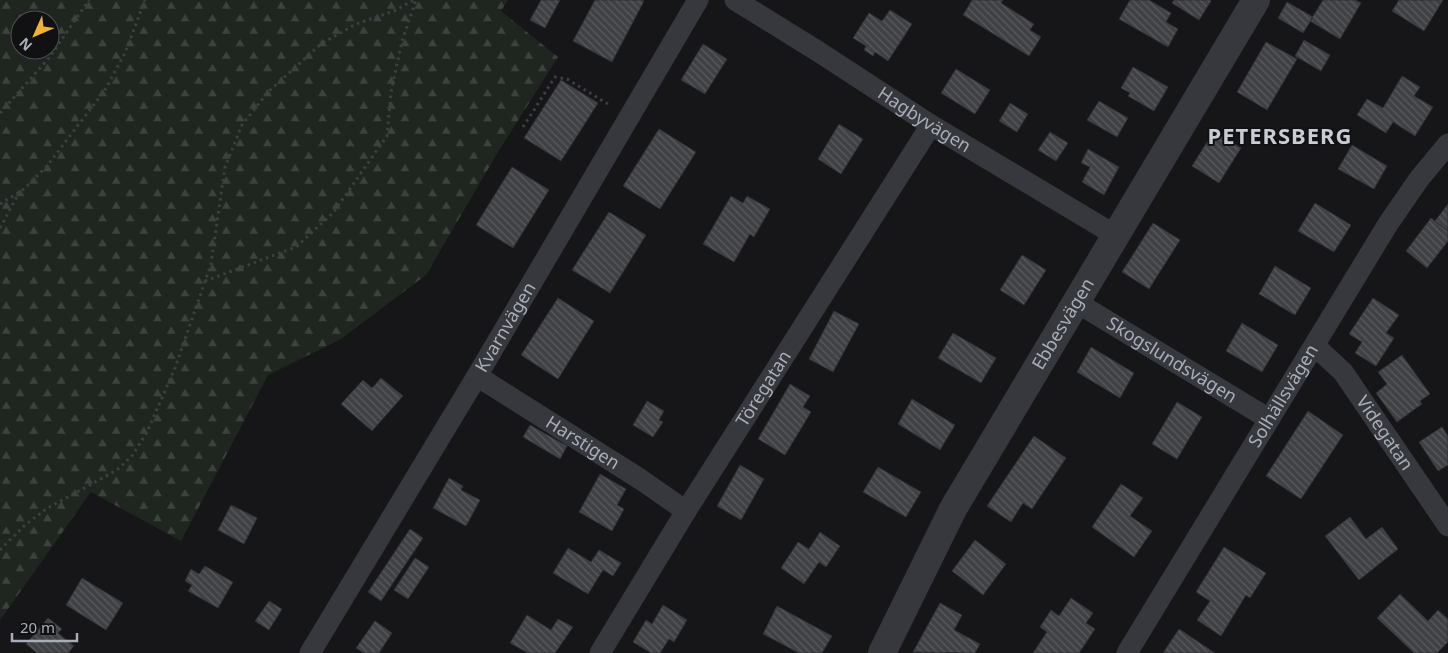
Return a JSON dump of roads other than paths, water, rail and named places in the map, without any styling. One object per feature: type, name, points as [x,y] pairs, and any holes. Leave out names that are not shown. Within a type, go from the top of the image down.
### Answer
[{"type":"street","name":"Kvarnvägen","points":[[310,653],[477,376],[698,0]]},
{"type":"street","name":"Hagbyvägen","points":[[735,0],[931,125],[1115,235]]},
{"type":"street","name":"Ebbesvägen","points":[[882,653],[952,509],[1256,0]]},
{"type":"street","name":"Töregatan","points":[[600,653],[686,511],[931,125]]},
{"type":"street","name":"Solhällsvägen","points":[[1127,653],[1388,224],[1419,179],[1448,144]]},
{"type":"street","name":"Skogslundsvägen","points":[[1076,302],[1269,419]]},
{"type":"street","name":"Videgatan","points":[[1315,346],[1343,372],[1448,526]]},
{"type":"street","name":"Harstigen","points":[[477,376],[686,511]]},
{"type":"district","name":"PETERSBERG","points":[[1280,136]]}]
